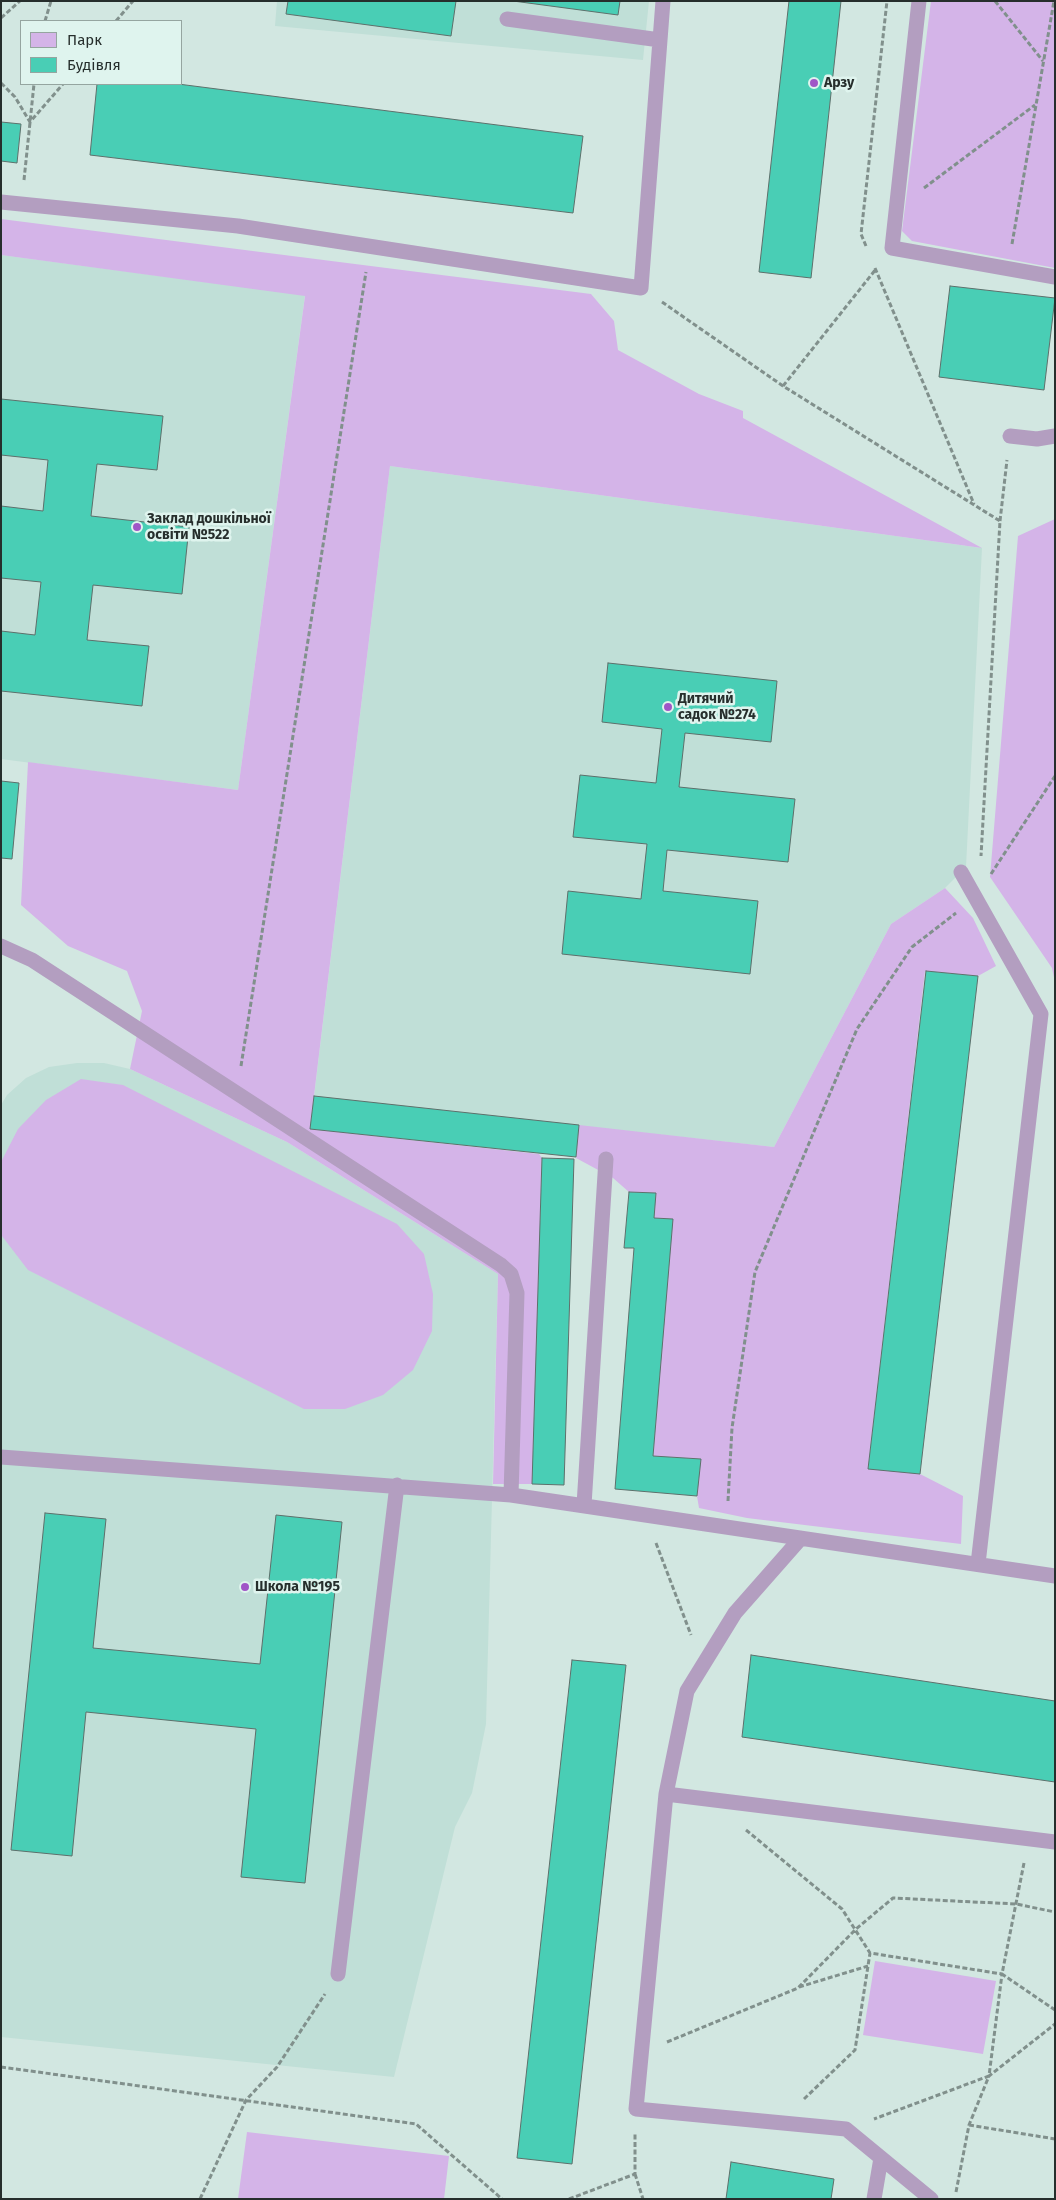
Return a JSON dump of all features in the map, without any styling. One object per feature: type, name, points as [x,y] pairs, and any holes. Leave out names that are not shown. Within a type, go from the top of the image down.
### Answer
[{"type":"lane","points":[[1,202],[238,226],[641,288],[663,1]]},
{"type":"lane","points":[[919,1],[892,248],[1055,277]]},
{"type":"lane","points":[[507,19],[660,40]]},
{"type":"lane","points":[[1010,436],[1037,439],[1055,436]]},
{"type":"lane","points":[[968,885],[1041,1014],[978,1564]]},
{"type":"lane","points":[[1,946],[32,960],[501,1265],[511,1274],[517,1293],[511,1495]]},
{"type":"lane","points":[[584,1505],[606,1159]]},
{"type":"lane","points":[[1,1457],[397,1485],[511,1495],[1055,1576]]},
{"type":"lane","points":[[338,1974],[397,1485]]},
{"type":"lane","points":[[801,1538],[735,1612],[687,1691],[666,1794],[636,2109],[846,2128],[931,2199]]},
{"type":"lane","points":[[666,1794],[1055,1842]]},
{"type":"lane","points":[[874,2199],[881,2158]]},
{"type":"path","points":[[1,18],[20,1]]},
{"type":"path","points":[[45,20],[51,1]]},
{"type":"path","points":[[117,20],[133,1]]},
{"type":"path","points":[[995,1],[1043,61]]},
{"type":"path","points":[[1008,269],[1054,1]]},
{"type":"path","points":[[1049,29],[1055,29]]},
{"type":"path","points":[[1,83],[15,97],[30,122]]},
{"type":"path","points":[[22,204],[34,85]]},
{"type":"path","points":[[30,122],[62,85]]},
{"type":"path","points":[[897,208],[1036,105]]},
{"type":"path","points":[[236,1094],[370,246]]},
{"type":"path","points":[[783,386],[892,248]]},
{"type":"path","points":[[641,288],[783,386],[1000,521]]},
{"type":"path","points":[[968,885],[980,862],[1000,521],[1010,436]]},
{"type":"path","points":[[727,1527],[732,1428],[755,1272],[857,1029],[912,946],[968,885],[1055,776]]},
{"type":"path","points":[[646,1514],[703,1665]]},
{"type":"path","points":[[709,1800],[842,1909],[870,1953],[855,2050],[778,2122]]},
{"type":"path","points":[[954,2199],[970,2125],[990,2076],[1002,1974],[1028,1838]]},
{"type":"path","points":[[798,1988],[856,1929],[893,1898],[1016,1904],[1055,1912]]},
{"type":"path","points":[[870,1953],[1002,1974],[1055,2010]]},
{"type":"path","points":[[641,2053],[798,1988],[868,1966]]},
{"type":"path","points":[[200,2199],[246,2100],[277,2067],[338,1974]]},
{"type":"path","points":[[846,2128],[990,2076],[1055,2024]]},
{"type":"path","points":[[1,2067],[416,2124],[502,2199]]},
{"type":"path","points":[[636,2109],[635,2174],[643,2199]]},
{"type":"path","points":[[970,2125],[1055,2139]]},
{"type":"path","points":[[568,2199],[635,2174]]},
{"type":"shaded area","points":[[277,1],[649,1],[643,60],[275,26]]},
{"type":"shaded area","name":"Заклад дошкільної освіти №522","points":[[1,255],[305,295],[238,790],[1,759]]},
{"type":"shaded area","name":"Дитячий садок №274","points":[[390,466],[982,548],[966,867],[945,888],[891,924],[774,1147],[314,1097]]},
{"type":"shaded area","name":"Школа №195","points":[[77,1063],[104,1063],[130,1069],[287,1142],[498,1274],[486,1724],[472,1793],[455,1827],[394,2077],[1,2037],[1,1105],[7,1095],[26,1078],[49,1067]]},
{"type":"green space","points":[[931,1],[1055,1],[1055,268],[912,241],[902,231]]},
{"type":"green space","points":[[1,219],[591,294],[614,321],[618,350],[699,394],[743,411],[743,418],[982,548],[390,466],[310,1129],[539,1154],[542,1158],[532,1484],[493,1484],[498,1274],[287,1142],[130,1069],[142,1011],[127,971],[68,946],[21,905],[28,762],[238,790],[305,296],[1,255]]},
{"type":"green space","points":[[1055,519],[1055,982],[1052,968],[990,877],[1018,536]]},
{"type":"green space","points":[[945,888],[973,918],[996,966],[978,976],[925,971],[868,1468],[920,1474],[963,1496],[961,1544],[747,1518],[699,1508],[697,1496],[700,1459],[653,1456],[672,1219],[654,1218],[655,1193],[629,1192],[613,1178],[576,1158],[579,1125],[774,1147],[891,924]]},
{"type":"green space","points":[[81,1079],[123,1085],[397,1224],[424,1254],[433,1294],[432,1331],[413,1370],[383,1395],[345,1409],[304,1409],[28,1270],[2,1236],[1,1162],[18,1129],[46,1100]]},
{"type":"green space","points":[[875,1961],[996,1981],[983,2054],[863,2035]]},
{"type":"green space","points":[[247,2132],[449,2156],[444,2199],[238,2199]]},
{"type":"building","points":[[288,1],[456,1],[451,36],[286,14]]},
{"type":"building","points":[[513,1],[620,1],[618,15]]},
{"type":"building","points":[[789,1],[841,1],[811,278],[759,272]]},
{"type":"building","points":[[97,85],[182,85],[583,136],[573,213],[90,155]]},
{"type":"building","points":[[1,122],[21,124],[17,163],[1,161]]},
{"type":"building","points":[[950,286],[1055,298],[1044,390],[939,377]]},
{"type":"building","points":[[1,399],[163,416],[157,470],[97,464],[91,516],[189,527],[182,594],[93,585],[87,640],[149,646],[142,706],[1,691],[1,631],[35,635],[41,582],[1,578],[1,506],[43,511],[48,460],[1,455]]},
{"type":"building","points":[[608,663],[777,681],[771,742],[685,733],[679,787],[795,799],[788,862],[667,850],[663,891],[758,901],[750,974],[562,954],[568,891],[641,899],[647,844],[573,837],[580,775],[656,783],[662,729],[602,722]]},
{"type":"building","points":[[1,781],[19,783],[12,859],[1,858]]},
{"type":"building","points":[[926,971],[978,976],[920,1474],[868,1469]]},
{"type":"building","points":[[314,1096],[579,1125],[576,1157],[310,1129]]},
{"type":"building","points":[[542,1158],[574,1159],[564,1485],[532,1484]]},
{"type":"building","points":[[629,1192],[656,1193],[654,1218],[673,1219],[653,1456],[701,1459],[697,1496],[615,1489],[634,1248],[624,1248]]},
{"type":"building","points":[[45,1513],[106,1519],[93,1648],[260,1664],[276,1515],[342,1522],[305,1883],[241,1877],[256,1729],[86,1712],[72,1856],[11,1850]]},
{"type":"building","points":[[751,1655],[1055,1701],[1055,1782],[742,1737]]},
{"type":"building","points":[[572,1660],[626,1665],[572,2164],[517,2158]]},
{"type":"building","points":[[731,2162],[834,2179],[831,2199],[726,2199]]},
{"type":"place","name":"Арзу","points":[[814,83]]},
{"type":"place","name":"Заклад дошкільної освіти №522","points":[[137,527]]},
{"type":"place","name":"Дитячий садок №274","points":[[668,707]]},
{"type":"place","name":"Школа №195","points":[[245,1587]]}]
